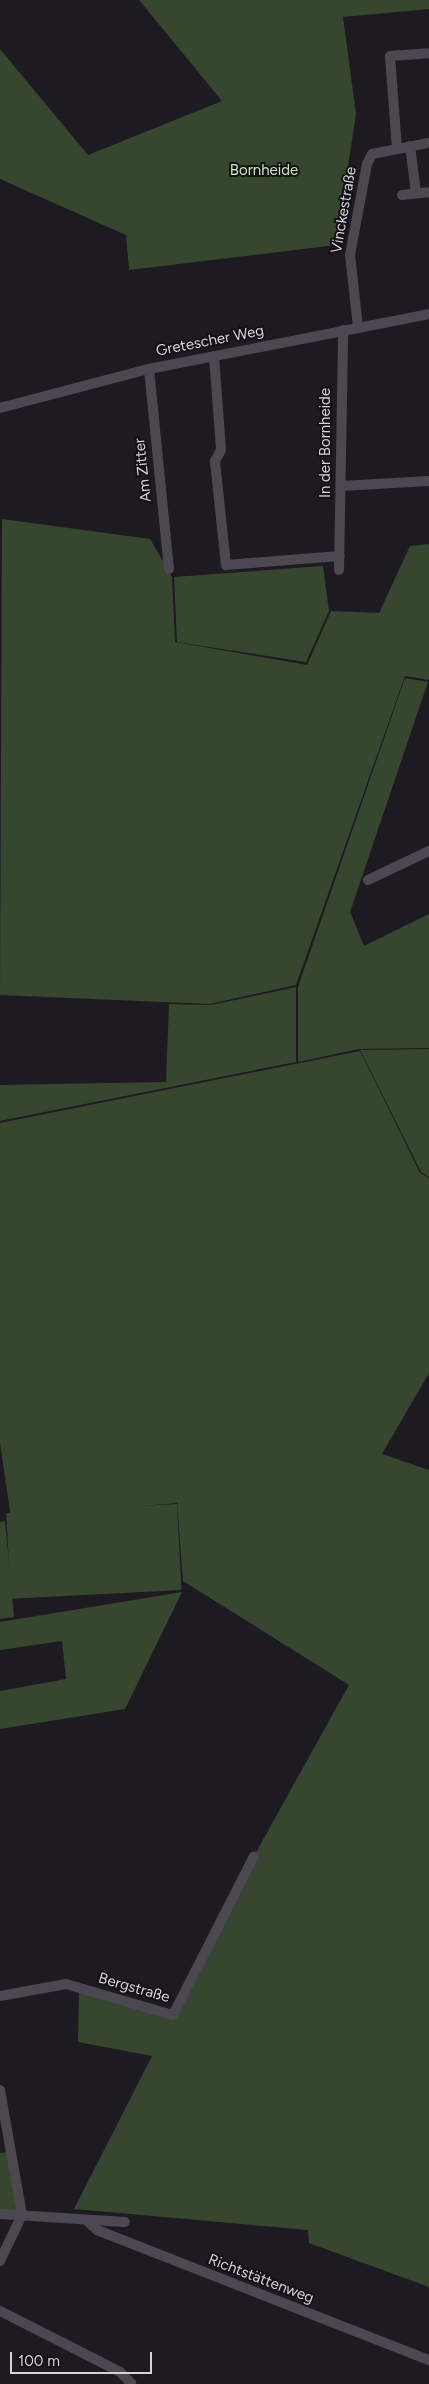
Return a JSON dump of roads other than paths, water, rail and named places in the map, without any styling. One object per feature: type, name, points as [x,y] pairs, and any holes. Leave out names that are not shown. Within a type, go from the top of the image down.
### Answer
[{"type":"street","points":[[397,149],[390,56],[429,53]]},
{"type":"street","name":"Vinckestraße","points":[[358,327],[350,255],[366,164],[372,154],[429,143]]},
{"type":"street","points":[[410,146],[416,193]]},
{"type":"street","points":[[402,195],[429,192]]},
{"type":"street","name":"Gretescher Weg","points":[[0,408],[149,369],[429,314]]},
{"type":"street","name":"In der Bornheide","points":[[338,570],[340,556],[343,330]]},
{"type":"street","points":[[214,356],[221,450],[215,461],[226,565],[340,556]]},
{"type":"street","name":"Am Zitter","points":[[149,369],[169,569]]},
{"type":"street","points":[[341,486],[429,481]]},
{"type":"street","points":[[368,880],[429,851]]},
{"type":"street","name":"Bergstraße","points":[[0,1996],[66,1984],[173,2015],[254,1856]]},
{"type":"street","points":[[0,2090],[5,2144],[22,2215],[0,2261]]},
{"type":"street","name":"Richtstättenweg","points":[[0,2214],[125,2222]]},
{"type":"street","name":"Richtstättenweg","points":[[86,2220],[97,2230],[429,2360]]},
{"type":"street","points":[[0,2311],[120,2372],[131,2383]]},
{"type":"park label","name":"Bornheide","points":[[264,171]]}]
